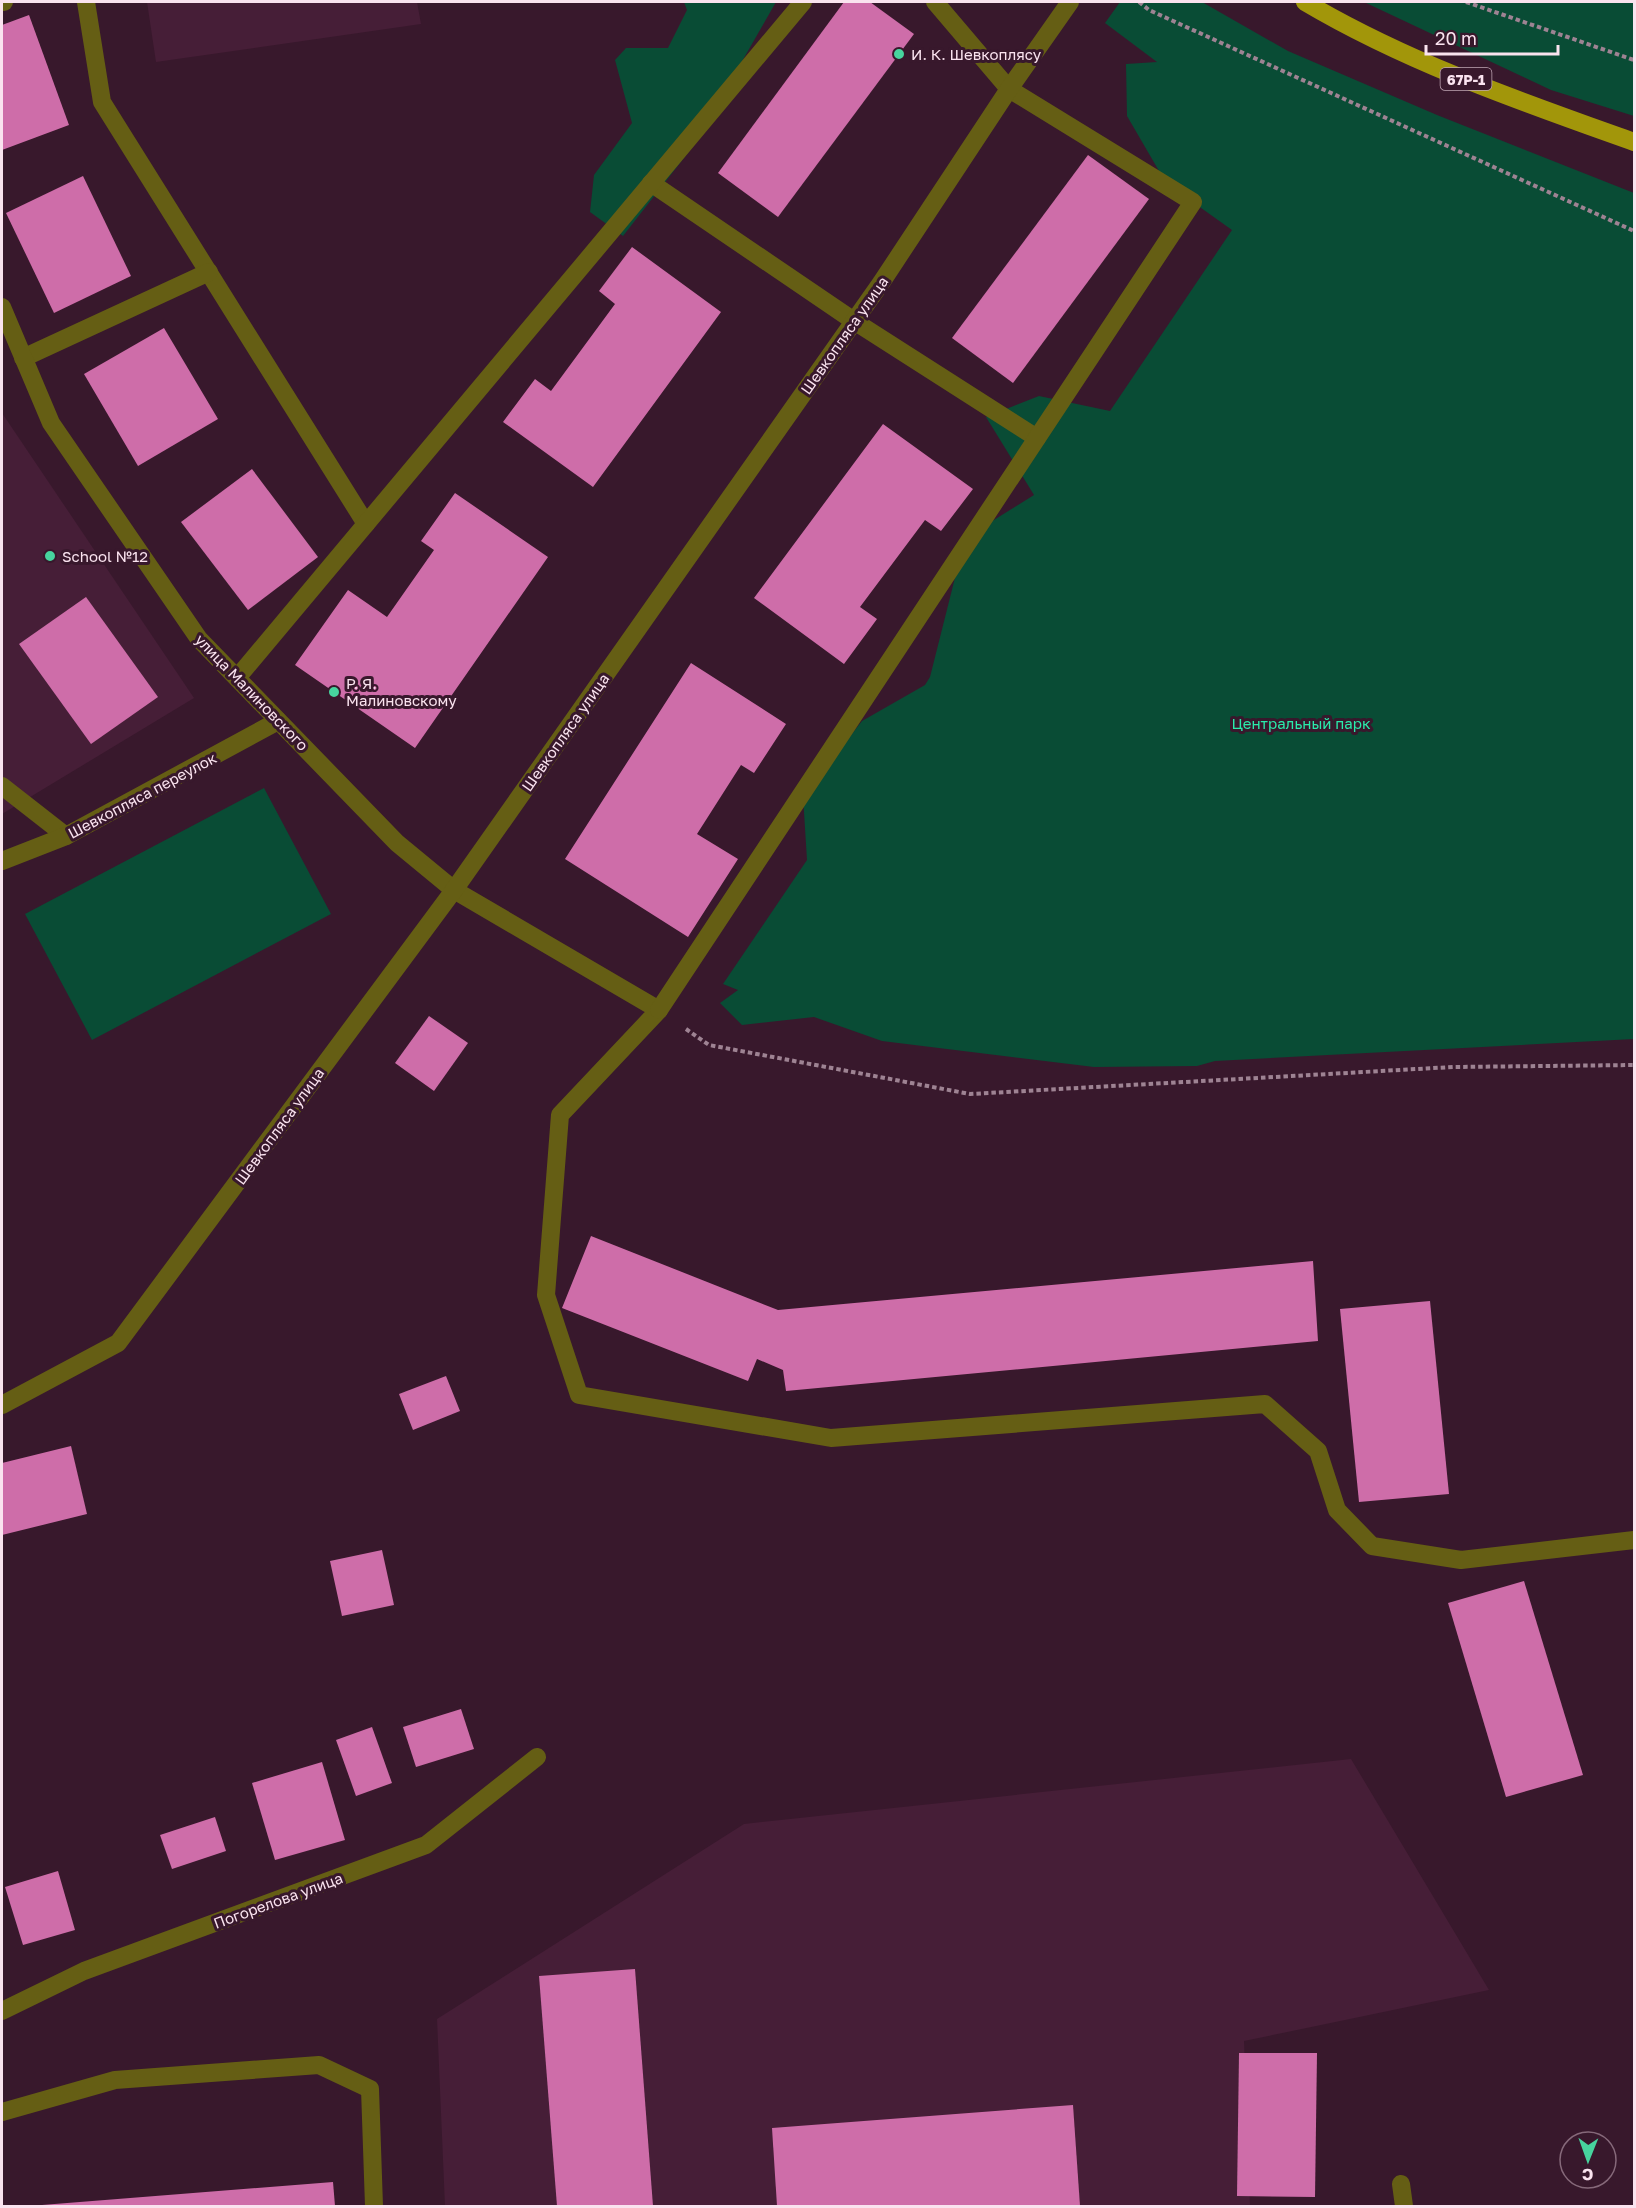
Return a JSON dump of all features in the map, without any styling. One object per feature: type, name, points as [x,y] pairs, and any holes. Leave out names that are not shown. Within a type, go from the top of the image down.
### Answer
[{"type":"main road","name":"67Р-1","points":[[1305,2],[1355,31],[1464,78],[1635,142]]},
{"type":"street","points":[[86,2],[102,102],[366,524]]},
{"type":"street","points":[[237,678],[803,2]]},
{"type":"street","points":[[935,2],[1009,89],[1193,202],[659,1010],[560,1115],[546,1295],[579,1395],[831,1438],[1264,1404],[1317,1451],[1337,1510],[1372,1546],[1461,1560],[1635,1540]]},
{"type":"street","name":"Шевкопляса улица","points":[[2,1405],[118,1343],[453,890],[854,321],[1070,2]]},
{"type":"street","points":[[651,183],[854,321],[1037,438]]},
{"type":"street","points":[[23,358],[208,272]]},
{"type":"street","name":"улица Малиновского","points":[[2,307],[51,423],[199,639],[397,843],[453,890],[659,1010]]},
{"type":"street","name":"Шевкопляса переулок","points":[[2,861],[66,836],[279,721]]},
{"type":"street","points":[[2,786],[66,836]]},
{"type":"street","name":"Погорелова улица","points":[[2,2011],[84,1971],[426,1845],[537,1757]]},
{"type":"street","points":[[2,2112],[115,2080],[319,2065],[370,2089],[375,2206]]},
{"type":"street","points":[[1401,2184],[1404,2206]]},
{"type":"path","points":[[1139,2],[1149,10],[1635,231]]},
{"type":"path","points":[[1466,2],[1635,60]]},
{"type":"path","points":[[659,1010],[709,1045],[970,1094],[1453,1067],[1635,1065]]},
{"type":"shaded area","points":[[147,2],[417,2],[421,24],[156,62]]},
{"type":"shaded area","name":"School №12","points":[[2,413],[194,698],[2,814]]},
{"type":"shaded area","points":[[1351,1759],[1489,1990],[1244,2041],[1250,2206],[445,2206],[437,2019],[744,1824]]},
{"type":"green space","points":[[684,2],[776,2],[694,145],[623,236],[590,212],[594,175],[632,123],[615,60],[626,48],[668,48],[687,10]]},
{"type":"green space","name":"Центральный парк","points":[[1120,2],[1202,2],[1288,51],[1437,115],[1634,193],[1634,1039],[1215,1061],[1197,1066],[1094,1067],[882,1041],[814,1017],[742,1025],[720,1003],[738,990],[723,984],[807,860],[803,796],[862,721],[925,685],[930,677],[965,538],[1034,495],[986,417],[1039,396],[1110,411],[1232,230],[1166,183],[1127,116],[1126,64],[1157,62],[1105,23]]},
{"type":"green space","points":[[1364,2],[1634,2],[1634,116],[1551,90]]},
{"type":"green space","points":[[264,788],[331,914],[92,1040],[25,914]]},
{"type":"building","points":[[844,2],[870,2],[914,34],[778,217],[718,173]]},
{"type":"building","points":[[29,15],[69,125],[2,150],[2,25]]},
{"type":"building","points":[[1088,155],[1149,199],[1013,383],[952,338]]},
{"type":"building","points":[[83,176],[131,276],[54,313],[6,213]]},
{"type":"building","points":[[632,247],[721,312],[593,487],[503,422],[535,379],[551,391],[615,304],[599,291]]},
{"type":"building","points":[[164,328],[218,419],[138,466],[84,374]]},
{"type":"building","points":[[883,424],[973,489],[941,531],[925,520],[860,607],[877,619],[844,664],[754,598]]},
{"type":"building","points":[[252,469],[318,557],[248,610],[181,522]]},
{"type":"building","points":[[455,493],[548,557],[415,748],[295,665],[348,590],[387,617],[434,550],[421,541]]},
{"type":"building","points":[[86,597],[158,697],[91,744],[19,644]]},
{"type":"building","points":[[691,663],[786,724],[754,773],[741,765],[697,834],[738,859],[688,937],[565,859]]},
{"type":"building","points":[[429,1016],[468,1043],[434,1091],[395,1063]]},
{"type":"building","points":[[591,1236],[778,1310],[1313,1261],[1318,1341],[786,1391],[783,1370],[757,1359],[748,1381],[562,1308]]},
{"type":"building","points":[[1430,1301],[1449,1494],[1359,1502],[1340,1309]]},
{"type":"building","points":[[446,1376],[460,1411],[413,1430],[399,1394]]},
{"type":"building","points":[[71,1446],[87,1514],[2,1535],[2,1463]]},
{"type":"building","points":[[382,1550],[394,1605],[342,1616],[330,1561]]},
{"type":"building","points":[[1524,1581],[1583,1775],[1506,1797],[1448,1603]]},
{"type":"building","points":[[461,1709],[474,1749],[416,1767],[403,1727]]},
{"type":"building","points":[[372,1727],[392,1783],[356,1796],[336,1740]]},
{"type":"building","points":[[322,1762],[345,1840],[275,1860],[252,1783]]},
{"type":"building","points":[[215,1817],[226,1851],[172,1869],[160,1835]]},
{"type":"building","points":[[58,1871],[75,1930],[23,1945],[5,1887]]},
{"type":"building","points":[[635,1969],[653,2206],[557,2206],[539,1976]]},
{"type":"building","points":[[1239,2053],[1317,2053],[1315,2197],[1237,2196]]},
{"type":"building","points":[[1073,2105],[1080,2206],[777,2206],[772,2128]]},
{"type":"building","points":[[333,2182],[335,2206],[42,2206],[42,2205]]},
{"type":"place","name":"И. К. Шевкоплясу","points":[[899,54]]},
{"type":"place","name":"School №12","points":[[50,556]]},
{"type":"place","name":"Р. Я. Малиновскому","points":[[334,692]]}]
